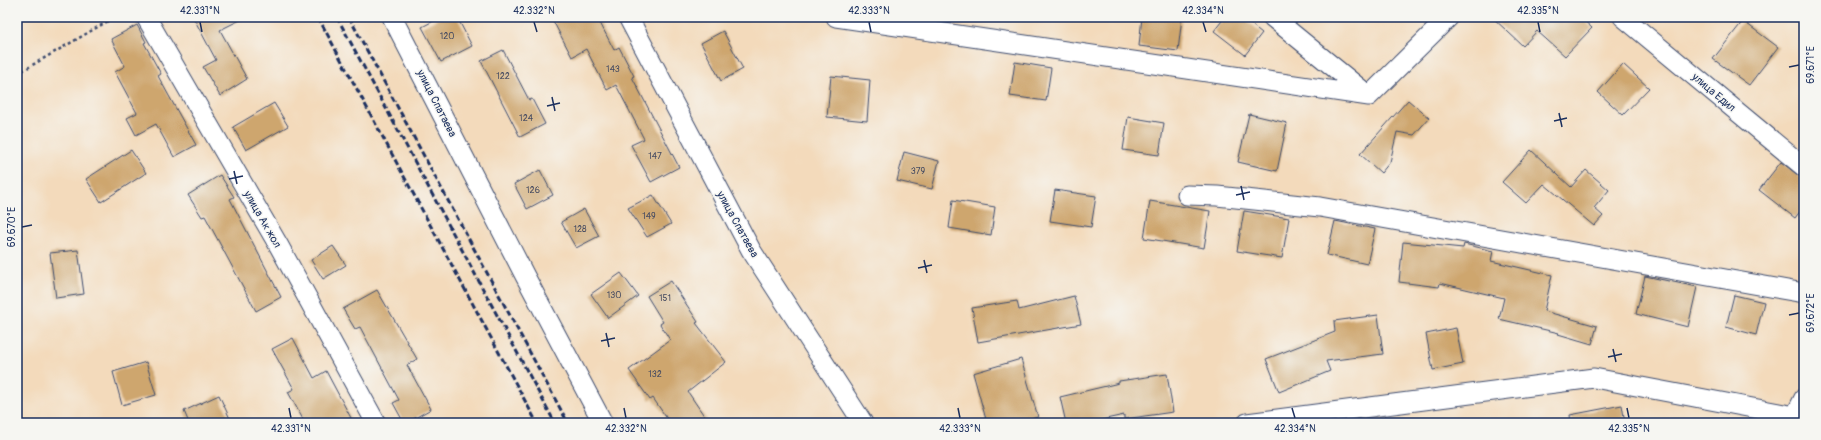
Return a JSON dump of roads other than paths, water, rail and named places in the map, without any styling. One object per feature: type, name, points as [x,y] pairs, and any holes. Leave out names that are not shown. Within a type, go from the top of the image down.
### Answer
[{"type":"street","name":"улица Ак жол","points":[[146,17],[279,246],[376,423]]},
{"type":"street","name":"улица Спатаева","points":[[392,17],[525,276],[603,423]]},
{"type":"street","name":"улица Спатаева","points":[[628,17],[751,250],[863,423]]},
{"type":"street","points":[[836,17],[1368,96]]},
{"type":"street","points":[[1272,17],[1368,96]]},
{"type":"street","points":[[1368,96],[1449,17]]},
{"type":"street","name":"улица Едил","points":[[1623,17],[1804,167]]},
{"type":"street","points":[[1187,195],[1217,196],[1320,207],[1804,293]]},
{"type":"street","points":[[1247,423],[1594,378],[1795,420],[1804,398]]},
{"type":"railway","points":[[318,17],[537,423]]},
{"type":"railway","points":[[337,17],[555,423]]},
{"type":"railway","points":[[349,17],[568,423]]}]
